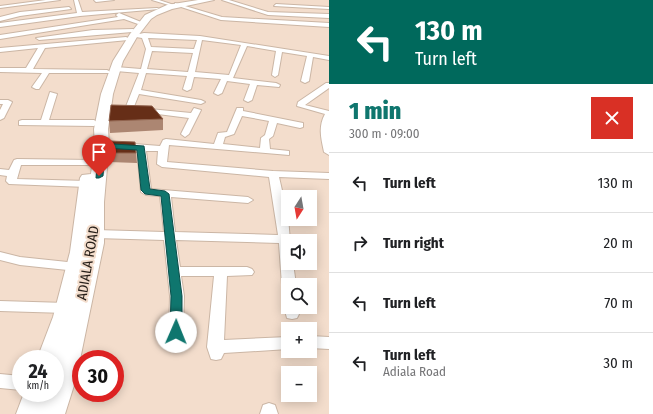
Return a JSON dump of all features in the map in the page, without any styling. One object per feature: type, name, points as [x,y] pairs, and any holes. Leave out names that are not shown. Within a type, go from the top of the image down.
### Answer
[{"type":"main road","points":[[133,30],[156,4],[190,2]]},
{"type":"main road","name":"ADIALA ROAD","points":[[52,414],[63,379],[96,234],[96,202],[106,145],[101,128],[111,109],[108,94],[111,71],[133,30],[154,13],[190,2]]},
{"type":"main road","points":[[52,350],[66,308],[77,267],[98,98],[111,71]]},
{"type":"main road","points":[[29,414],[34,402]]},
{"type":"street","points":[[0,7],[58,0]]},
{"type":"street","points":[[76,0],[80,14]]},
{"type":"street","points":[[96,1],[112,0]]},
{"type":"street","points":[[224,0],[264,12],[329,16]]},
{"type":"street","points":[[260,21],[264,12],[285,0]]},
{"type":"street","points":[[190,2],[221,18],[329,25]]},
{"type":"street","points":[[0,25],[80,14],[115,13],[156,4]]},
{"type":"street","points":[[276,5],[329,8]]},
{"type":"street","points":[[0,18],[78,7]]},
{"type":"street","points":[[115,13],[133,30],[148,49],[197,51]]},
{"type":"street","points":[[0,37],[133,30]]},
{"type":"street","points":[[0,50],[44,46],[133,30]]},
{"type":"street","points":[[29,39],[93,32],[133,30],[244,44],[329,58]]},
{"type":"street","points":[[187,89],[192,75],[200,38]]},
{"type":"street","points":[[218,93],[225,78],[232,76],[244,44]]},
{"type":"street","points":[[28,71],[44,46]]},
{"type":"street","points":[[130,109],[143,71],[148,49]]},
{"type":"street","points":[[275,75],[279,50]]},
{"type":"street","points":[[305,81],[310,55]]},
{"type":"street","points":[[0,70],[143,71],[225,78],[276,85]]},
{"type":"street","points":[[36,87],[47,71]]},
{"type":"street","points":[[248,100],[254,82]]},
{"type":"street","points":[[329,85],[301,104],[301,106],[329,114],[325,122],[327,128],[324,134],[329,152]]},
{"type":"street","points":[[137,91],[203,100],[193,116],[185,134]]},
{"type":"street","points":[[44,123],[52,94]]},
{"type":"street","points":[[0,102],[8,102],[0,118]]},
{"type":"street","points":[[111,109],[130,109],[193,116]]},
{"type":"street","points":[[218,146],[221,136],[230,134],[240,112],[300,124]]},
{"type":"street","points":[[265,151],[265,138],[269,136],[274,119]]},
{"type":"street","points":[[22,123],[94,123]]},
{"type":"street","points":[[286,153],[166,142],[163,149],[162,164],[273,174],[329,176]]},
{"type":"street","points":[[125,147],[163,149]]},
{"type":"street","points":[[141,148],[145,190],[148,192],[248,200]]},
{"type":"street","points":[[87,184],[11,181],[17,162],[90,162]]},
{"type":"street","points":[[0,172],[13,174]]},
{"type":"street","points":[[273,174],[282,217],[284,234]]},
{"type":"street","points":[[165,194],[177,296],[176,332]]},
{"type":"street","points":[[96,234],[281,239]]},
{"type":"street","points":[[0,256],[20,261],[77,267]]},
{"type":"street","points":[[174,271],[247,272]]},
{"type":"street","points":[[221,272],[216,350],[281,344]]},
{"type":"street","points":[[0,306],[66,308]]},
{"type":"street","points":[[317,342],[329,343]]},
{"type":"street","points":[[0,381],[12,382]]},
{"type":"building","points":[[111,105],[152,106],[163,119],[109,121]]},
{"type":"building","points":[[109,141],[135,142],[136,153],[108,153]]},
{"type":"route","points":[[99,176],[102,145],[141,148],[146,192],[165,194],[177,296],[176,332]]}]
